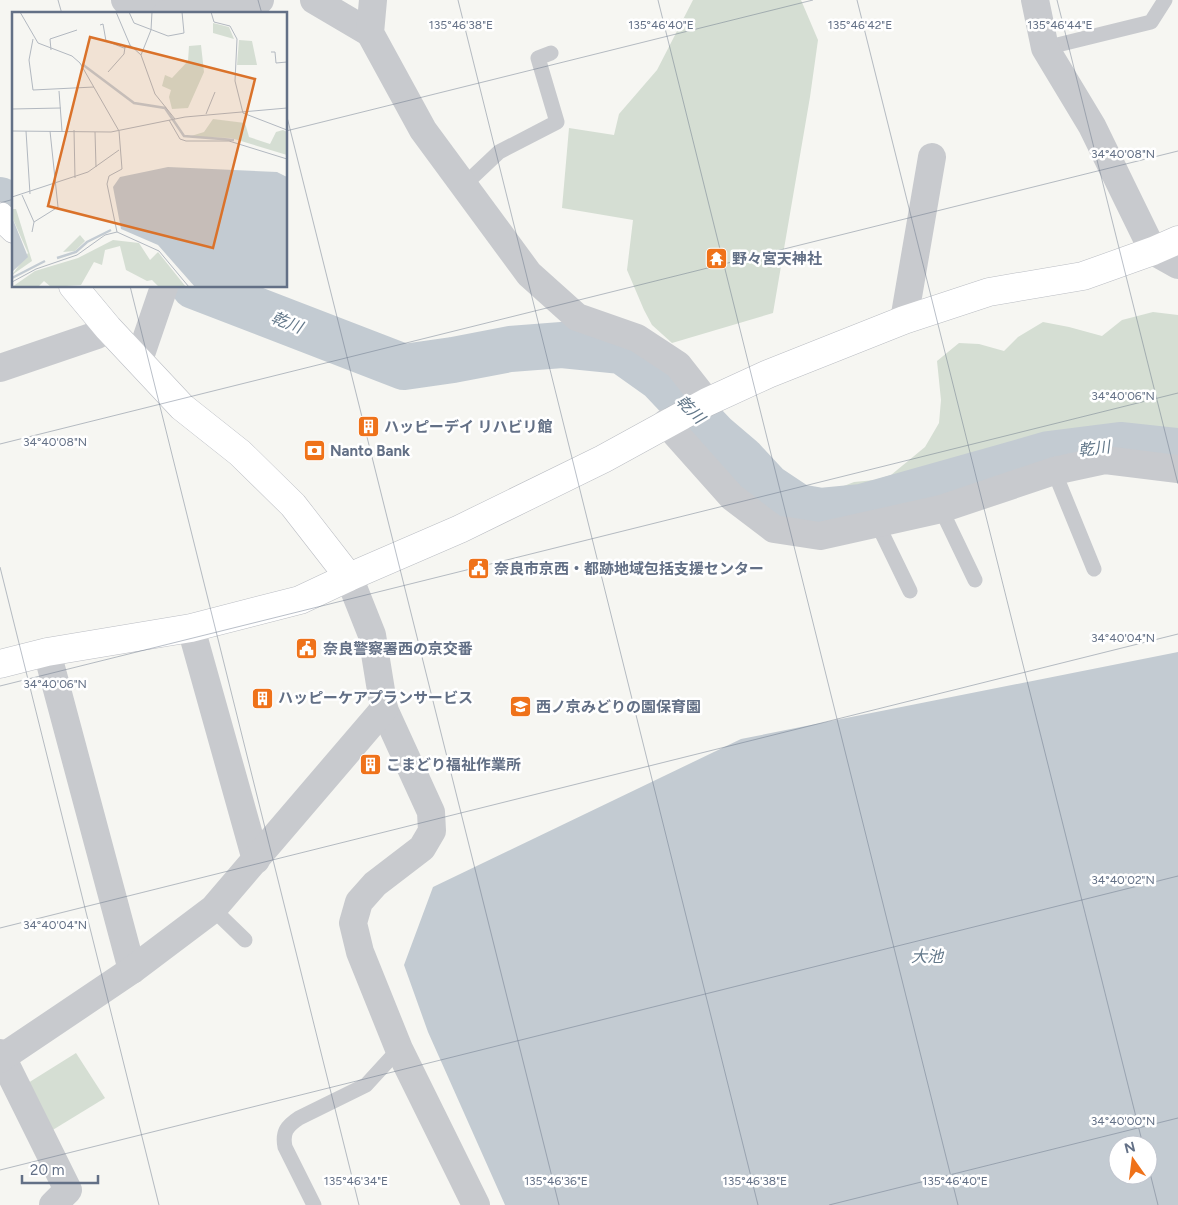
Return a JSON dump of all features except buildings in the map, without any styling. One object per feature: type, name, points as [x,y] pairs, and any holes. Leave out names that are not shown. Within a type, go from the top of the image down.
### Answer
[{"type":"street","points":[[125,0],[160,12]]},
{"type":"street","points":[[314,0],[370,33],[423,130],[529,274],[577,318],[637,338],[678,365],[707,402]]},
{"type":"street","points":[[370,33],[373,0]]},
{"type":"street","points":[[1035,0],[1045,48],[1092,126],[1153,252],[1178,265]]},
{"type":"street","points":[[904,320],[932,157]]},
{"type":"street","points":[[0,216],[12,227]]},
{"type":"street","points":[[0,664],[47,652],[192,628],[300,600],[460,529],[603,459],[707,402],[768,374],[904,320],[989,292],[1083,276],[1153,252],[1178,240]]},
{"type":"street","points":[[75,288],[108,328],[182,406],[240,454],[292,505],[349,577],[372,635],[384,709],[431,812],[432,831],[422,848],[375,884],[359,902],[353,922],[360,952],[399,1049],[476,1205]]},
{"type":"street","points":[[139,360],[164,288]]},
{"type":"street","points":[[0,368],[97,335],[108,328]]},
{"type":"street","points":[[666,423],[732,497],[774,529],[820,536],[941,509],[1054,471],[1105,460],[1178,469]]},
{"type":"street","points":[[192,628],[256,860]]},
{"type":"street","points":[[47,652],[132,970]]},
{"type":"street","points":[[65,1200],[1,1056],[132,970],[214,909],[384,709]]},
{"type":"lane","points":[[1045,48],[1151,22],[1165,0]]},
{"type":"lane","points":[[464,186],[499,152],[557,122],[538,58],[551,53]]},
{"type":"lane","points":[[1054,471],[1094,570]]},
{"type":"lane","points":[[941,509],[975,580]]},
{"type":"lane","points":[[877,524],[910,591]]},
{"type":"lane","points":[[214,909],[245,940]]},
{"type":"lane","points":[[314,1205],[285,1147],[284,1138],[290,1123],[366,1085],[399,1049]]},
{"type":"shaded area","points":[[693,0],[801,0],[818,40],[773,313],[672,343],[652,325],[627,270],[633,220],[562,208],[569,128],[614,135],[619,114],[657,70]]},
{"type":"shaded area","points":[[1153,312],[1178,315],[1178,445],[1155,438],[1112,440],[1070,445],[1047,449],[967,471],[884,497],[833,506],[825,501],[831,491],[854,482],[875,480],[891,475],[925,447],[939,423],[941,400],[937,361],[959,343],[979,344],[1004,351],[1018,337],[1043,322],[1102,336],[1122,320]]},
{"type":"shaded area","points":[[76,1053],[105,1098],[51,1131],[28,1083]]},
{"type":"water","name":"大池","points":[[1178,652],[1178,1205],[505,1205],[428,1032],[404,965],[433,887],[741,739]]},
{"type":"waterway","name":"乾川","points":[[0,200],[12,207]]},
{"type":"waterway","name":"乾川","points":[[199,288],[404,367],[510,349],[562,345],[622,351],[660,378],[715,436],[742,459],[768,487],[798,507],[821,511],[862,507],[1049,454],[1120,445],[1178,451]]},
{"type":"place","name":"野々宮天神社","points":[[716,259]]},
{"type":"place","name":"ハッピーデイ リハビリ館","points":[[368,427]]},
{"type":"place","name":"Nanto Bank","points":[[314,451]]},
{"type":"place","name":"奈良市京西・都跡地域包括支援センター","points":[[478,569]]},
{"type":"place","name":"奈良警察署西の京交番","points":[[307,649]]},
{"type":"place","name":"ハッピーケアプランサービス","points":[[262,698]]},
{"type":"place","name":"西ノ京みどりの園保育園","points":[[520,707]]},
{"type":"place","name":"こまどり福祉作業所","points":[[370,765]]}]
